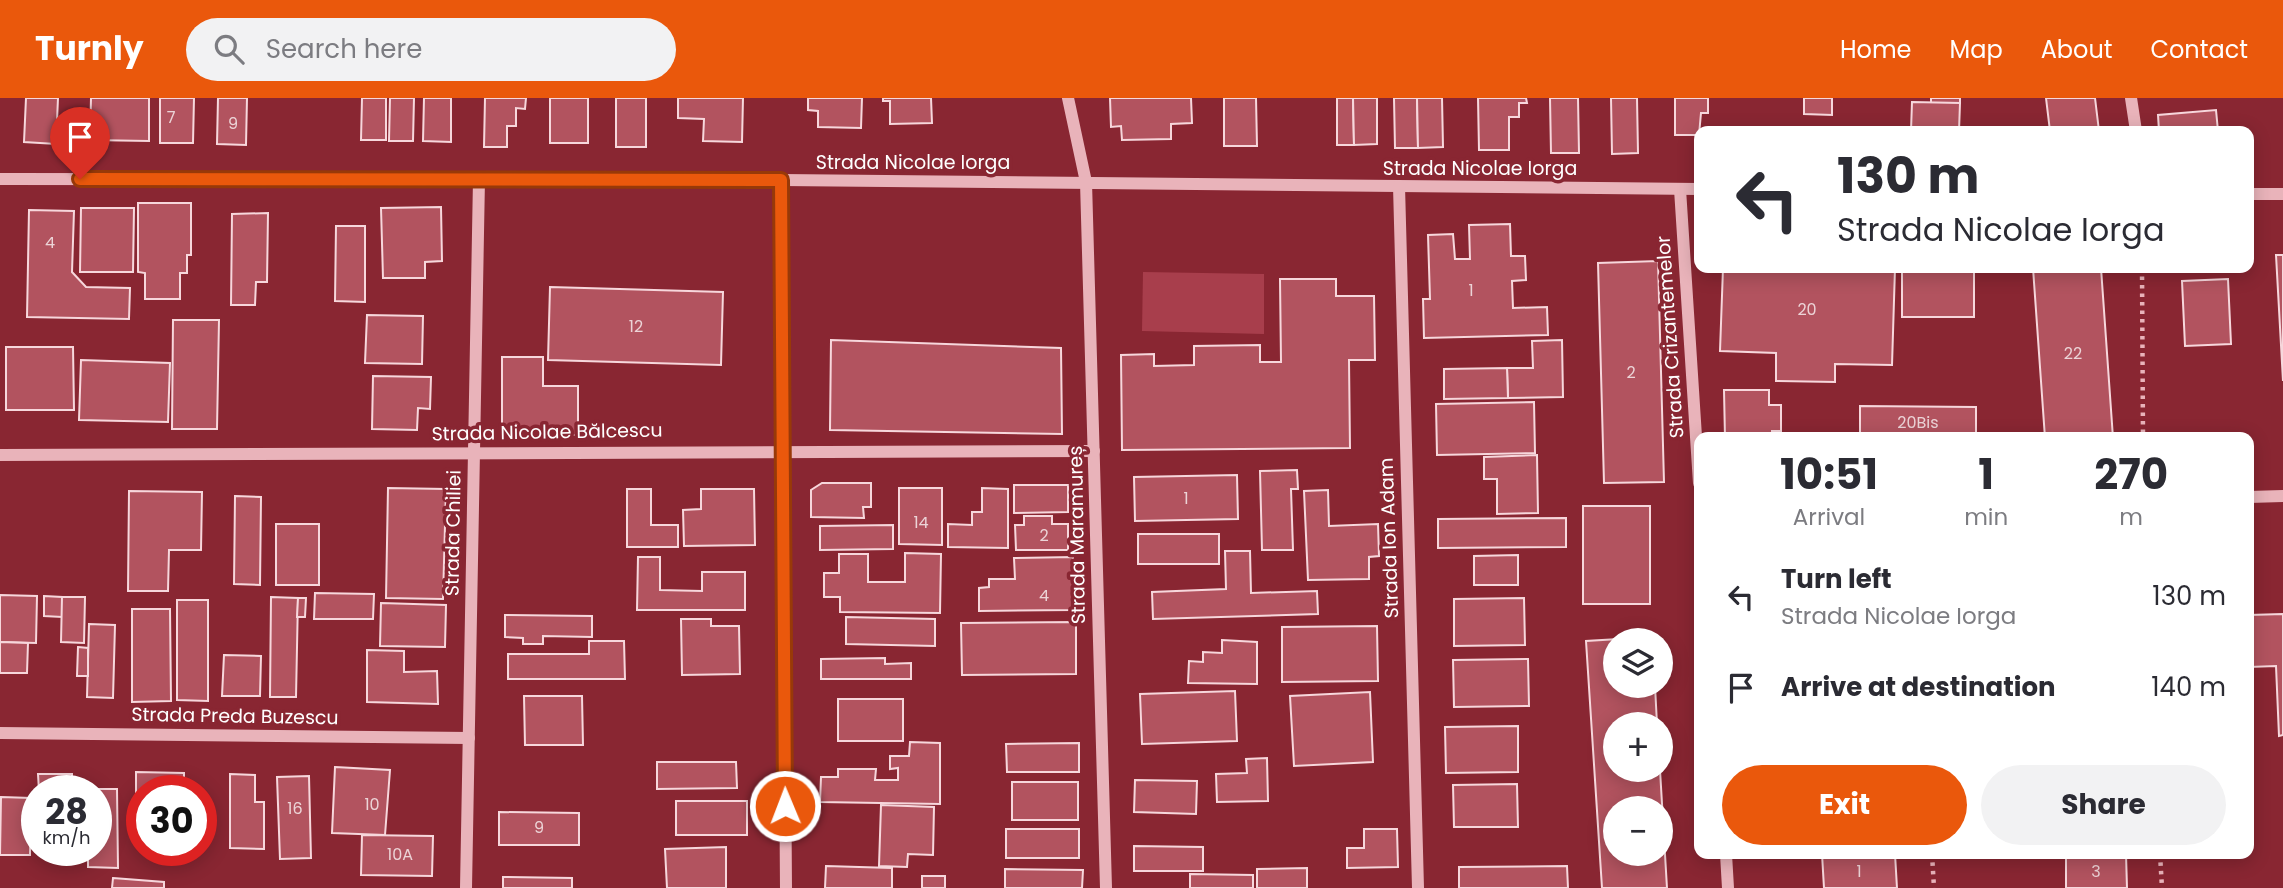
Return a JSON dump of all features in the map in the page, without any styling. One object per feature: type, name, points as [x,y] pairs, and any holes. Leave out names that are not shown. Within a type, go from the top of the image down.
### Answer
[{"type":"street","name":"Strada Maramureș","points":[[1068,98],[1086,182],[1105,888]]},
{"type":"street","points":[[2131,98],[2135,126]]},
{"type":"street","name":"Strada Nicolae Iorga","points":[[0,179],[781,180],[1694,189]]},
{"type":"street","name":"Strada Chiliei","points":[[466,888],[480,179]]},
{"type":"street","points":[[781,180],[786,888]]},
{"type":"street","name":"Strada Ion Adam","points":[[1399,186],[1418,888]]},
{"type":"street","name":"Strada Crizantemelor","points":[[1680,189],[1696,432]]},
{"type":"street","points":[[2254,194],[2283,194]]},
{"type":"street","name":"Strada Nicolae Bălcescu","points":[[0,455],[782,450],[1094,451]]},
{"type":"street","points":[[2254,497],[2283,496]]},
{"type":"street","name":"Strada Preda Buzescu","points":[[0,733],[469,738]]},
{"type":"street","points":[[1726,859],[1728,888]]},
{"type":"path","points":[[2142,273],[2143,432]]},
{"type":"path","points":[[1932,859],[1934,888]]},
{"type":"path","points":[[2160,859],[2162,888]]},
{"type":"shaded area","points":[[1143,272],[1264,274],[1264,334],[1142,331]]},
{"type":"building","points":[[26,98],[58,98],[56,144],[24,142]]},
{"type":"building","points":[[91,98],[149,98],[149,141],[90,140]]},
{"type":"building","points":[[160,98],[194,98],[193,143],[160,143]]},
{"type":"building","points":[[218,98],[247,98],[246,145],[217,144]]},
{"type":"building","points":[[362,98],[386,98],[386,140],[361,140]]},
{"type":"building","points":[[390,98],[414,98],[413,141],[389,141]]},
{"type":"building","points":[[424,98],[451,98],[451,142],[423,141]]},
{"type":"building","points":[[485,98],[526,98],[525,109],[516,108],[516,126],[507,126],[507,147],[484,147]]},
{"type":"building","points":[[550,98],[588,98],[588,143],[550,143]]},
{"type":"building","points":[[616,98],[646,98],[646,147],[616,147]]},
{"type":"building","points":[[678,98],[743,98],[742,142],[703,141],[704,119],[678,118]]},
{"type":"building","points":[[808,98],[862,98],[861,128],[818,127],[818,111],[808,110]]},
{"type":"building","points":[[883,98],[931,98],[932,123],[890,124],[890,101],[883,101]]},
{"type":"building","points":[[1110,98],[1191,98],[1192,123],[1171,124],[1171,139],[1122,140],[1121,126],[1111,127]]},
{"type":"building","points":[[1224,98],[1256,98],[1257,146],[1224,146]]},
{"type":"building","points":[[1337,98],[1353,98],[1354,145],[1337,145]]},
{"type":"building","points":[[1353,98],[1377,98],[1377,144],[1354,145]]},
{"type":"building","points":[[1394,98],[1417,98],[1418,148],[1395,148]]},
{"type":"building","points":[[1417,98],[1442,98],[1443,147],[1418,148]]},
{"type":"building","points":[[1478,98],[1526,98],[1527,103],[1519,103],[1519,117],[1509,117],[1509,150],[1479,150]]},
{"type":"building","points":[[1550,98],[1578,98],[1579,153],[1551,153]]},
{"type":"building","points":[[1611,98],[1637,98],[1638,153],[1612,154]]},
{"type":"building","points":[[1675,98],[1708,98],[1708,113],[1701,113],[1700,126],[1694,126],[1694,135],[1675,135]]},
{"type":"building","points":[[1804,98],[1832,98],[1832,115],[1804,114]]},
{"type":"building","points":[[1931,98],[1960,98],[1960,103],[1931,103]]},
{"type":"building","points":[[2046,98],[2095,98],[2098,126],[2049,126]]},
{"type":"building","points":[[1912,102],[1960,103],[1959,126],[1911,126]]},
{"type":"building","points":[[2216,110],[2218,126],[2159,126],[2158,115]]},
{"type":"building","points":[[138,203],[191,203],[191,255],[187,255],[187,273],[180,273],[180,299],[145,299],[145,273],[138,272]]},
{"type":"building","points":[[441,207],[442,261],[425,262],[425,278],[383,278],[381,208]]},
{"type":"building","points":[[81,208],[134,208],[133,272],[80,272]]},
{"type":"building","points":[[29,210],[74,211],[72,272],[86,287],[130,288],[129,319],[27,317]]},
{"type":"building","points":[[268,213],[267,282],[256,282],[255,305],[231,305],[232,214]]},
{"type":"building","points":[[1510,224],[1511,256],[1525,256],[1526,280],[1512,281],[1513,308],[1547,307],[1548,335],[1424,338],[1423,299],[1430,299],[1428,235],[1453,234],[1455,259],[1470,259],[1469,225]]},
{"type":"building","points":[[336,226],[365,226],[365,302],[335,301]]},
{"type":"building","points":[[2276,255],[2283,255],[2283,381]]},
{"type":"building","points":[[1658,261],[1664,482],[1604,483],[1598,263]]},
{"type":"building","points":[[1723,273],[1895,273],[1892,365],[1835,364],[1835,382],[1776,381],[1776,353],[1720,351]]},
{"type":"building","points":[[1902,273],[1974,273],[1974,317],[1902,317]]},
{"type":"building","points":[[2033,273],[2101,273],[2113,432],[2045,432]]},
{"type":"building","points":[[1280,279],[1336,279],[1336,296],[1374,296],[1375,360],[1349,360],[1350,448],[1122,450],[1121,355],[1154,354],[1154,366],[1194,365],[1194,346],[1260,345],[1260,362],[1281,362]]},
{"type":"building","points":[[2228,279],[2231,344],[2185,346],[2182,281]]},
{"type":"building","points":[[550,287],[723,292],[721,365],[548,360]]},
{"type":"building","points":[[367,315],[423,316],[422,364],[365,363]]},
{"type":"building","points":[[173,320],[219,320],[217,429],[172,429]]},
{"type":"building","points":[[831,340],[1061,348],[1062,434],[830,430]]},
{"type":"building","points":[[1562,340],[1563,397],[1508,398],[1507,368],[1533,368],[1532,341]]},
{"type":"building","points":[[6,347],[73,347],[74,410],[6,410]]},
{"type":"building","points":[[502,357],[543,357],[543,386],[578,386],[578,435],[502,435]]},
{"type":"building","points":[[81,360],[170,363],[168,422],[79,420]]},
{"type":"building","points":[[1507,368],[1508,398],[1444,399],[1444,369]]},
{"type":"building","points":[[373,376],[431,377],[430,409],[418,408],[417,430],[372,429]]},
{"type":"building","points":[[1724,390],[1769,390],[1769,405],[1781,405],[1781,431],[1725,432]]},
{"type":"building","points":[[1534,402],[1535,453],[1437,455],[1436,404]]},
{"type":"building","points":[[1860,406],[1976,407],[1976,432],[1860,432]]},
{"type":"building","points":[[1537,455],[1538,513],[1497,514],[1497,479],[1484,479],[1484,457]]},
{"type":"building","points":[[1297,470],[1298,489],[1291,489],[1293,550],[1262,550],[1260,471]]},
{"type":"building","points":[[1237,475],[1238,519],[1135,521],[1134,477]]},
{"type":"building","points":[[822,483],[871,483],[871,507],[863,507],[864,518],[811,517],[811,490]]},
{"type":"building","points":[[1014,485],[1068,485],[1068,512],[1014,513]]},
{"type":"building","points":[[388,488],[446,489],[443,599],[386,598]]},
{"type":"building","points":[[899,488],[942,488],[942,545],[899,544]]},
{"type":"building","points":[[982,488],[1008,489],[1008,548],[948,547],[948,524],[972,525],[972,512],[982,512]]},
{"type":"building","points":[[627,489],[651,489],[651,525],[678,525],[678,547],[627,547]]},
{"type":"building","points":[[701,489],[754,489],[755,545],[684,546],[683,510],[701,509]]},
{"type":"building","points":[[1328,490],[1329,526],[1378,524],[1379,556],[1369,557],[1369,579],[1308,580],[1304,491]]},
{"type":"building","points":[[129,491],[202,492],[201,550],[169,550],[168,591],[128,591]]},
{"type":"building","points":[[235,496],[261,497],[260,585],[234,584]]},
{"type":"building","points":[[1583,506],[1650,506],[1650,604],[1583,604]]},
{"type":"building","points":[[1024,516],[1052,516],[1052,524],[1068,524],[1068,550],[1016,550],[1015,525],[1024,525]]},
{"type":"building","points":[[1566,518],[1566,547],[1438,548],[1438,519]]},
{"type":"building","points":[[276,524],[319,524],[319,585],[276,585]]},
{"type":"building","points":[[893,525],[893,549],[820,550],[820,526]]},
{"type":"building","points":[[1138,534],[1219,534],[1219,564],[1138,564]]},
{"type":"building","points":[[1225,551],[1250,551],[1251,593],[1317,591],[1318,614],[1153,619],[1152,592],[1226,589]]},
{"type":"building","points":[[905,553],[941,554],[940,613],[840,612],[840,597],[824,597],[824,573],[839,573],[839,554],[868,554],[868,582],[905,582]]},
{"type":"building","points":[[1518,555],[1518,585],[1474,585],[1474,556]]},
{"type":"building","points":[[638,557],[660,557],[660,590],[702,591],[702,572],[745,572],[745,610],[637,610]]},
{"type":"building","points":[[1073,557],[1073,610],[979,611],[979,588],[989,587],[989,579],[1015,579],[1014,558]]},
{"type":"building","points":[[315,593],[374,594],[373,619],[314,619]]},
{"type":"building","points":[[0,595],[37,596],[36,643],[0,642]]},
{"type":"building","points":[[44,596],[62,597],[62,617],[44,616]]},
{"type":"building","points":[[62,597],[85,597],[84,643],[61,642]]},
{"type":"building","points":[[271,597],[298,598],[296,697],[270,697]]},
{"type":"building","points":[[298,598],[306,598],[305,617],[297,617]]},
{"type":"building","points":[[1524,598],[1525,645],[1454,646],[1454,599]]},
{"type":"building","points":[[177,600],[208,600],[208,701],[177,700]]},
{"type":"building","points":[[381,603],[446,605],[445,647],[380,646]]},
{"type":"building","points":[[132,609],[170,609],[171,701],[132,702]]},
{"type":"building","points":[[2283,614],[2283,735],[2279,736],[2276,666],[2254,667],[2254,615]]},
{"type":"building","points":[[505,615],[592,616],[592,637],[543,636],[543,644],[523,644],[523,638],[505,637]]},
{"type":"building","points":[[846,617],[935,619],[935,646],[846,644]]},
{"type":"building","points":[[681,619],[711,619],[711,626],[739,626],[740,674],[682,675]]},
{"type":"building","points":[[1076,622],[1076,674],[962,675],[961,623]]},
{"type":"building","points":[[89,624],[115,625],[113,698],[87,697]]},
{"type":"building","points":[[1377,626],[1378,681],[1282,682],[1282,627]]},
{"type":"building","points":[[1222,640],[1257,642],[1257,684],[1188,683],[1189,661],[1203,662],[1203,652],[1222,653]]},
{"type":"building","points":[[1603,640],[1603,698],[1656,698],[1656,712],[1603,712],[1603,782],[1661,782],[1662,796],[1603,796],[1603,866],[1666,866],[1667,888],[1602,888],[1586,641]]},
{"type":"building","points":[[589,641],[624,641],[625,679],[508,679],[508,654],[589,654]]},
{"type":"building","points":[[0,642],[28,643],[27,673],[0,673]]},
{"type":"building","points":[[78,647],[88,648],[88,676],[77,676]]},
{"type":"building","points":[[367,650],[404,651],[404,672],[437,671],[438,704],[367,702]]},
{"type":"building","points":[[224,655],[261,656],[260,696],[222,696]]},
{"type":"building","points":[[885,658],[885,664],[911,663],[911,679],[821,679],[821,659]]},
{"type":"building","points":[[1528,659],[1529,706],[1454,707],[1453,660]]},
{"type":"building","points":[[1235,691],[1237,741],[1142,744],[1140,694]]},
{"type":"building","points":[[1370,692],[1373,762],[1294,766],[1290,696]]},
{"type":"building","points":[[524,696],[582,696],[583,745],[525,745]]},
{"type":"building","points":[[838,699],[903,699],[903,741],[838,741]]},
{"type":"building","points":[[1518,726],[1518,772],[1446,773],[1445,727]]},
{"type":"building","points":[[910,742],[940,743],[940,804],[820,802],[821,777],[838,777],[838,769],[876,769],[875,780],[898,780],[898,768],[890,769],[890,756],[909,756]]},
{"type":"building","points":[[1079,743],[1079,772],[1007,772],[1006,744]]},
{"type":"building","points":[[1267,758],[1268,801],[1217,802],[1216,774],[1247,773],[1246,759]]},
{"type":"building","points":[[657,762],[736,762],[737,788],[657,789]]},
{"type":"building","points":[[335,767],[390,770],[385,835],[332,833]]},
{"type":"building","points":[[136,772],[184,773],[184,775],[136,775]]},
{"type":"building","points":[[38,774],[72,774],[72,775]]},
{"type":"building","points":[[230,774],[255,775],[255,802],[264,802],[264,849],[230,848]]},
{"type":"building","points":[[309,776],[311,858],[280,859],[277,777]]},
{"type":"building","points":[[1135,780],[1197,781],[1196,814],[1134,812]]},
{"type":"building","points":[[1012,782],[1078,782],[1078,820],[1012,820]]},
{"type":"building","points":[[1517,784],[1518,827],[1454,827],[1453,785]]},
{"type":"building","points":[[112,789],[117,789],[118,868],[88,867],[112,866]]},
{"type":"building","points":[[1,797],[21,798],[21,855],[0,855]]},
{"type":"building","points":[[676,801],[747,801],[747,835],[676,835]]},
{"type":"building","points":[[881,805],[934,807],[933,855],[908,854],[907,867],[879,866]]},
{"type":"building","points":[[499,812],[579,813],[579,845],[499,845]]},
{"type":"building","points":[[1006,829],[1079,829],[1079,858],[1006,858]]},
{"type":"building","points":[[1364,829],[1397,829],[1398,867],[1347,868],[1347,848],[1364,848]]},
{"type":"building","points":[[362,835],[433,836],[432,876],[361,875]]},
{"type":"building","points":[[1134,846],[1203,847],[1203,871],[1134,871]]},
{"type":"building","points":[[726,847],[726,888],[667,888],[665,849]]},
{"type":"building","points":[[1822,859],[1895,859],[1897,888],[1824,888]]},
{"type":"building","points":[[2066,859],[2126,859],[2127,888],[2066,888]]},
{"type":"building","points":[[826,866],[892,868],[892,888],[825,888]]},
{"type":"building","points":[[1567,866],[1568,888],[1459,888],[1459,867]]},
{"type":"building","points":[[1307,868],[1307,888],[1257,888],[1257,869]]},
{"type":"building","points":[[1005,869],[1083,870],[1082,888],[1005,888]]},
{"type":"building","points":[[1190,874],[1253,875],[1253,888],[1190,888]]},
{"type":"building","points":[[922,876],[945,876],[945,888],[922,888]]},
{"type":"building","points":[[503,877],[572,878],[572,888],[503,888]]},
{"type":"building","points":[[113,878],[164,882],[164,888],[112,888]]},
{"type":"route","points":[[80,179],[781,180],[785,806]]}]
